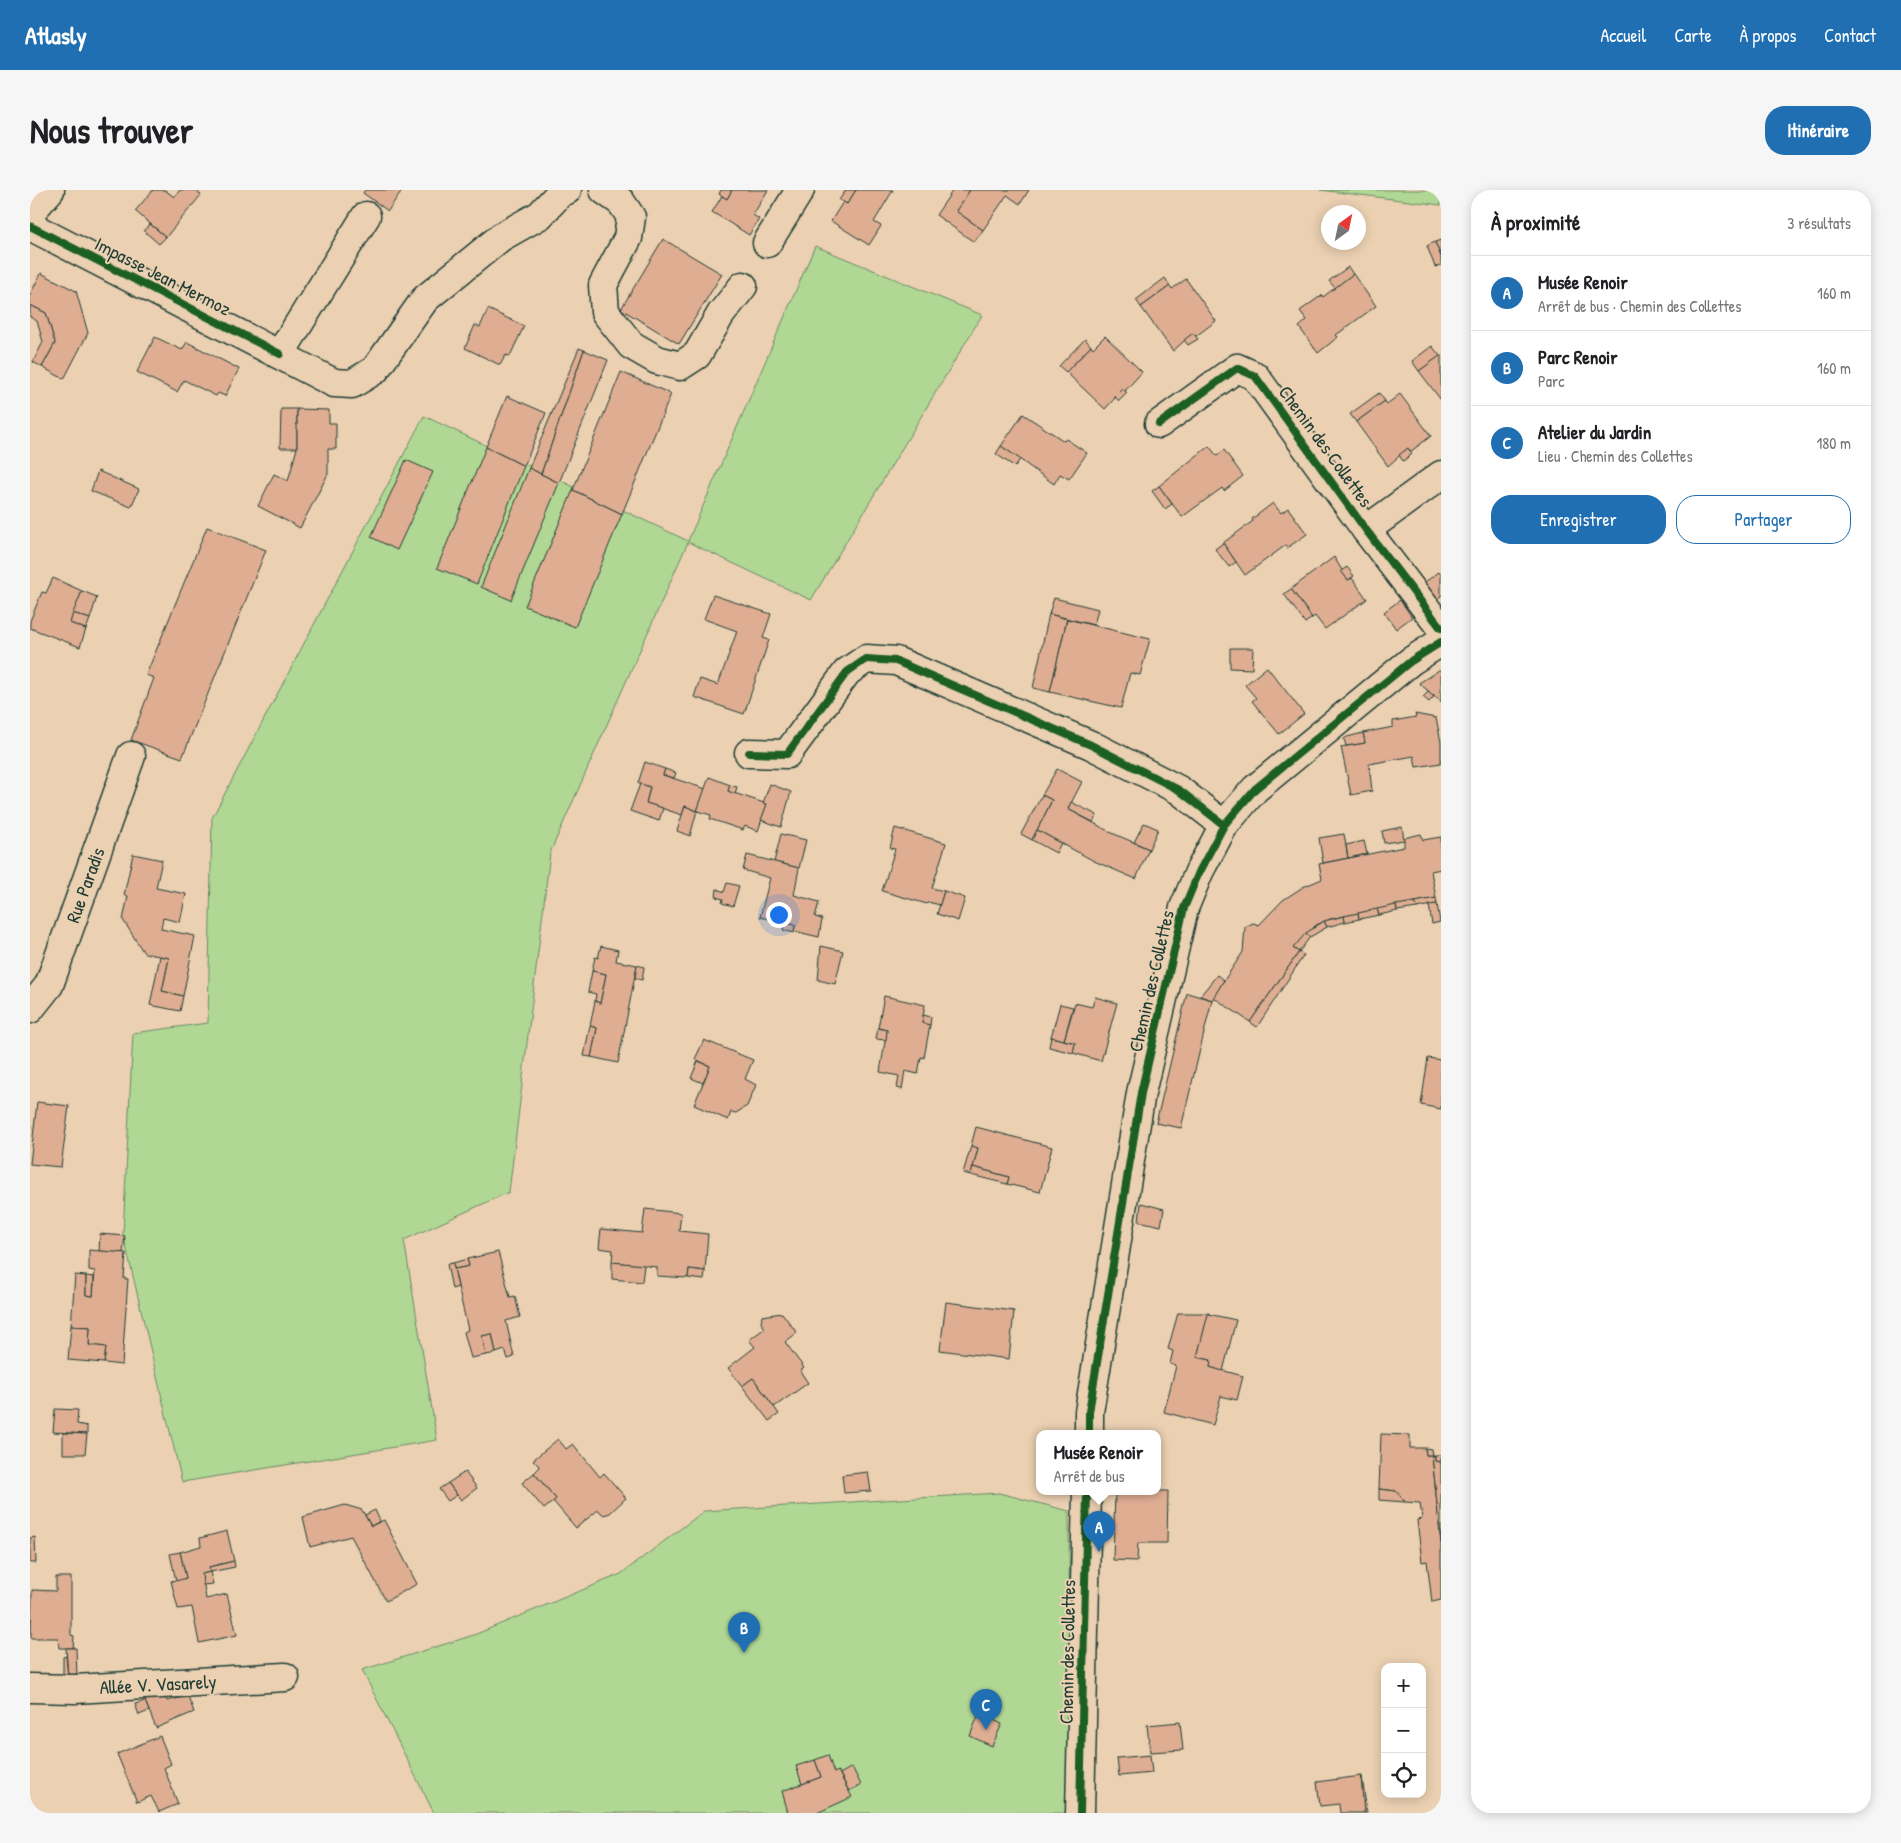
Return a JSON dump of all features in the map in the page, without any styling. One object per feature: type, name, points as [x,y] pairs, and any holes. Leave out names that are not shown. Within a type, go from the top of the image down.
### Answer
[{"type":"street","points":[[30,213],[50,190]]},
{"type":"street","name":"Impasse Jean Mermoz","points":[[30,226],[334,383],[352,384],[375,370],[425,299],[501,237],[540,215],[561,192],[567,190]]},
{"type":"street","points":[[604,190],[621,202],[631,217],[628,238],[603,284],[605,312],[631,344],[657,360],[680,366],[697,355],[721,314],[743,286]]},
{"type":"street","points":[[767,243],[800,190]]},
{"type":"street","points":[[280,354],[366,216]]},
{"type":"street","name":"Chemin des Collettes","points":[[1159,424],[1237,368],[1255,376],[1366,530],[1441,628]]},
{"type":"street","name":"Chemin des Collettes","points":[[1366,530],[1441,475]]},
{"type":"street","name":"Chemin des Collettes","points":[[1089,1430],[1104,1316],[1141,1092],[1184,908],[1199,872],[1224,825],[1255,789],[1411,660],[1441,642]]},
{"type":"street","points":[[748,753],[787,754],[847,672],[866,659],[896,661],[1091,745],[1178,790],[1224,825]]},
{"type":"street","name":"Rue Paradis","points":[[30,1009],[49,985],[131,756]]},
{"type":"street","name":"Chemin des Collettes","points":[[1080,1813],[1087,1495]]},
{"type":"street","name":"Allée V. Vasarely","points":[[30,1688],[75,1689],[285,1677]]},
{"type":"green space","points":[[1320,190],[1441,190],[1441,205]]},
{"type":"green space","points":[[815,246],[982,315],[811,600],[688,542],[550,853],[509,1192],[404,1240],[437,1440],[182,1482],[123,1234],[133,1033],[208,1023],[212,818],[424,416],[688,541]]},
{"type":"green space","points":[[999,1493],[1069,1511],[1070,1813],[434,1813],[362,1670],[474,1635],[621,1574],[704,1511]]},
{"type":"building","points":[[153,190],[165,190],[174,197],[180,190],[195,190],[201,195],[166,237],[135,211]]},
{"type":"building","points":[[365,190],[402,190],[388,211],[363,193]]},
{"type":"building","points":[[721,190],[732,190],[727,199],[719,194]]},
{"type":"building","points":[[732,190],[768,190],[753,215],[759,219],[749,235],[712,212],[722,196],[727,199]]},
{"type":"building","points":[[846,190],[856,190],[847,204],[839,200]]},
{"type":"building","points":[[856,190],[893,190],[874,222],[881,226],[869,245],[831,221],[843,202],[847,204]]},
{"type":"building","points":[[953,190],[970,190],[956,211],[983,230],[974,242],[936,215]]},
{"type":"building","points":[[970,190],[1029,190],[1020,204],[1007,195],[983,230],[956,211]]},
{"type":"building","points":[[150,224],[166,237],[159,244],[144,231]]},
{"type":"building","points":[[663,239],[722,274],[679,344],[621,309]]},
{"type":"building","points":[[1441,240],[1441,257],[1435,242]]},
{"type":"building","points":[[1435,242],[1441,257],[1441,265],[1435,267],[1427,246]]},
{"type":"building","points":[[1348,267],[1353,274],[1335,288],[1329,281]]},
{"type":"building","points":[[41,273],[76,291],[88,333],[64,379],[42,367],[55,343],[46,313],[30,305],[30,295]]},
{"type":"building","points":[[1353,274],[1376,306],[1336,335],[1338,337],[1318,353],[1299,327],[1307,320],[1300,311],[1322,295],[1323,297]]},
{"type":"building","points":[[1165,278],[1170,286],[1141,307],[1136,300]]},
{"type":"building","points":[[1186,279],[1216,321],[1196,336],[1193,333],[1173,351],[1141,307],[1170,286],[1172,289]]},
{"type":"building","points":[[30,305],[46,313],[55,343],[42,367],[33,362],[43,342],[37,321],[30,317]]},
{"type":"building","points":[[488,309],[524,326],[510,356],[506,355],[500,365],[465,348],[475,325],[480,327]]},
{"type":"building","points":[[1193,333],[1198,339],[1188,345],[1184,340]]},
{"type":"building","points":[[1105,336],[1142,372],[1125,391],[1122,388],[1114,396],[1115,398],[1105,409],[1066,372],[1091,346],[1093,348]]},
{"type":"building","points":[[155,337],[182,350],[187,342],[239,369],[225,396],[218,393],[216,396],[184,380],[177,392],[137,372]]},
{"type":"building","points":[[1085,339],[1091,346],[1066,372],[1059,366]]},
{"type":"building","points":[[1432,346],[1440,356],[1419,371],[1412,361]]},
{"type":"building","points":[[579,348],[584,350],[541,474],[529,468]]},
{"type":"building","points":[[584,350],[608,360],[559,483],[541,474]]},
{"type":"building","points":[[1441,355],[1441,400],[1419,371]]},
{"type":"building","points":[[621,372],[671,394],[622,514],[573,490]]},
{"type":"building","points":[[1122,388],[1127,393],[1119,401],[1114,396]]},
{"type":"building","points":[[1379,393],[1385,401],[1356,422],[1350,414]]},
{"type":"building","points":[[1400,394],[1431,436],[1410,452],[1408,448],[1388,466],[1356,422],[1385,401],[1387,404]]},
{"type":"building","points":[[507,396],[546,413],[524,466],[486,447]]},
{"type":"building","points":[[281,409],[297,409],[297,448],[280,448]]},
{"type":"building","points":[[297,409],[329,410],[329,423],[336,423],[336,449],[328,449],[328,474],[300,528],[258,506],[274,474],[288,481],[297,448]]},
{"type":"building","points":[[1023,414],[1064,441],[1066,439],[1087,453],[1069,479],[1060,474],[1054,484],[1001,446]]},
{"type":"building","points":[[1001,446],[1020,459],[1015,467],[996,454]]},
{"type":"building","points":[[1209,446],[1217,456],[1224,450],[1243,476],[1224,491],[1222,488],[1182,517],[1159,486]]},
{"type":"building","points":[[486,447],[524,466],[477,584],[437,568]]},
{"type":"building","points":[[1408,448],[1412,454],[1403,461],[1399,455]]},
{"type":"building","points":[[406,460],[433,472],[397,550],[371,537]]},
{"type":"building","points":[[529,468],[559,483],[511,600],[481,587]]},
{"type":"building","points":[[98,471],[139,489],[131,507],[91,491]]},
{"type":"building","points":[[1159,486],[1172,504],[1165,509],[1152,491]]},
{"type":"building","points":[[573,490],[622,514],[575,627],[525,606]]},
{"type":"building","points":[[1273,503],[1281,513],[1288,508],[1307,534],[1287,548],[1286,545],[1245,575],[1223,543],[1253,521],[1252,519]]},
{"type":"building","points":[[207,527],[266,550],[182,758],[131,740],[154,678],[146,675]]},
{"type":"building","points":[[1223,543],[1236,562],[1229,567],[1215,549]]},
{"type":"building","points":[[1334,557],[1348,580],[1352,578],[1367,599],[1325,629],[1315,616],[1312,618],[1291,589]]},
{"type":"building","points":[[1347,567],[1354,576],[1348,580],[1341,571]]},
{"type":"building","points":[[1439,572],[1441,575],[1441,596],[1434,601],[1422,584]]},
{"type":"building","points":[[53,578],[82,591],[70,623],[86,629],[80,647],[30,628],[30,621],[42,592],[46,593]]},
{"type":"building","points":[[1291,589],[1312,618],[1305,623],[1284,594]]},
{"type":"building","points":[[82,591],[97,597],[90,619],[73,613]]},
{"type":"building","points":[[713,595],[771,614],[763,638],[769,640],[744,714],[694,697],[700,679],[718,685],[737,631],[704,619]]},
{"type":"building","points":[[1054,598],[1098,609],[1094,625],[1049,614]]},
{"type":"building","points":[[1400,600],[1412,617],[1396,629],[1384,612]]},
{"type":"building","points":[[73,613],[90,619],[86,629],[70,623]]},
{"type":"building","points":[[1049,614],[1067,619],[1050,692],[1033,688]]},
{"type":"building","points":[[1067,619],[1150,639],[1140,675],[1130,673],[1121,708],[1050,692]]},
{"type":"building","points":[[1230,648],[1253,648],[1252,669],[1230,668]]},
{"type":"building","points":[[1267,667],[1304,714],[1279,734],[1252,701],[1256,698],[1245,685]]},
{"type":"building","points":[[1439,670],[1441,671],[1441,702],[1419,683]]},
{"type":"building","points":[[1428,692],[1434,697],[1429,702],[1423,697]]},
{"type":"building","points":[[1415,714],[1436,718],[1441,742],[1441,763],[1416,767],[1414,756],[1369,764],[1372,791],[1351,795],[1341,747],[1365,743],[1363,733],[1393,727],[1393,721],[1416,717]]},
{"type":"building","points":[[1363,733],[1365,743],[1346,746],[1344,739]]},
{"type":"building","points":[[645,762],[665,769],[663,775],[706,789],[697,811],[685,806],[682,815],[646,803],[650,787],[638,783]]},
{"type":"building","points":[[665,769],[676,773],[674,778],[663,775]]},
{"type":"building","points":[[1057,769],[1082,782],[1068,809],[1112,833],[1149,849],[1136,879],[1094,861],[1037,830],[1052,800],[1042,795]]},
{"type":"building","points":[[709,777],[730,785],[728,791],[767,804],[758,831],[745,826],[743,830],[710,819],[711,815],[697,811]]},
{"type":"building","points":[[640,784],[650,787],[646,803],[663,808],[659,821],[630,811]]},
{"type":"building","points":[[770,784],[791,792],[781,827],[761,820],[767,804],[763,803]]},
{"type":"building","points":[[730,785],[737,787],[735,794],[728,791]]},
{"type":"building","points":[[1042,795],[1052,800],[1032,840],[1021,834]]},
{"type":"building","points":[[1071,802],[1097,815],[1093,822],[1068,809]]},
{"type":"building","points":[[685,806],[697,811],[690,836],[677,831]]},
{"type":"building","points":[[1144,823],[1158,829],[1149,849],[1134,842]]},
{"type":"building","points":[[1402,827],[1404,840],[1384,843],[1382,831]]},
{"type":"building","points":[[895,828],[946,843],[932,888],[944,891],[940,905],[928,902],[927,904],[882,891],[895,849],[890,848]]},
{"type":"building","points":[[1037,830],[1061,843],[1056,853],[1032,840]]},
{"type":"building","points":[[781,834],[806,840],[799,868],[774,862]]},
{"type":"building","points":[[1344,834],[1348,858],[1323,863],[1319,838]]},
{"type":"building","points":[[1421,834],[1423,840],[1441,837],[1441,869],[1431,871],[1436,898],[1330,919],[1316,925],[1293,948],[1299,952],[1250,1022],[1213,997],[1243,952],[1245,927],[1253,923],[1259,925],[1283,900],[1303,887],[1322,879],[1319,864],[1404,847],[1404,838]]},
{"type":"building","points":[[1364,841],[1367,854],[1348,858],[1346,845]]},
{"type":"building","points":[[133,854],[162,860],[156,888],[186,894],[180,922],[163,918],[161,929],[195,936],[183,996],[162,991],[169,958],[144,953],[123,920],[128,896],[124,895]]},
{"type":"building","points":[[747,855],[799,868],[794,895],[819,902],[815,917],[822,919],[819,937],[794,931],[795,925],[760,917],[770,878],[743,870]]},
{"type":"building","points":[[727,883],[739,886],[733,906],[722,903],[723,899],[716,897],[717,889],[724,892]]},
{"type":"building","points":[[944,891],[965,898],[958,921],[937,914]]},
{"type":"building","points":[[1436,898],[1437,904],[1417,908],[1415,902]]},
{"type":"building","points":[[1415,902],[1417,908],[1397,911],[1396,905]]},
{"type":"building","points":[[1437,904],[1440,922],[1432,924],[1429,905]]},
{"type":"building","points":[[1396,905],[1397,911],[1379,915],[1377,909]]},
{"type":"building","points":[[1377,909],[1379,915],[1359,919],[1358,913]]},
{"type":"building","points":[[1358,913],[1359,919],[1345,922],[1344,916]]},
{"type":"building","points":[[1344,916],[1345,922],[1327,927],[1324,921]]},
{"type":"building","points":[[1324,921],[1327,927],[1310,937],[1306,933]]},
{"type":"building","points":[[785,923],[795,925],[794,933],[783,930]]},
{"type":"building","points":[[1306,933],[1310,937],[1299,952],[1293,948]]},
{"type":"building","points":[[601,946],[618,950],[616,961],[637,965],[618,1063],[591,1057],[597,1028],[590,1026],[595,1001],[600,1003],[606,974],[592,971],[595,957],[598,958]]},
{"type":"building","points":[[821,946],[843,951],[835,984],[818,980]]},
{"type":"building","points":[[1299,952],[1304,955],[1257,1027],[1250,1022]]},
{"type":"building","points":[[160,956],[169,958],[162,991],[183,996],[180,1011],[150,1005]]},
{"type":"building","points":[[637,965],[644,967],[642,980],[635,978]]},
{"type":"building","points":[[592,971],[606,974],[600,1003],[595,1001],[596,994],[588,992]]},
{"type":"building","points":[[1217,975],[1224,980],[1212,1000],[1200,996]]},
{"type":"building","points":[[1187,993],[1212,1000],[1181,1128],[1156,1123]]},
{"type":"building","points":[[884,996],[925,1005],[922,1023],[930,1025],[924,1058],[921,1057],[918,1074],[905,1071],[902,1089],[897,1088],[899,1076],[880,1072],[887,1030],[878,1028]]},
{"type":"building","points":[[1095,997],[1117,1003],[1101,1061],[1073,1053],[1075,1043],[1064,1040],[1075,1003],[1092,1007]]},
{"type":"building","points":[[1060,1004],[1073,1007],[1064,1040],[1051,1037]]},
{"type":"building","points":[[923,1015],[931,1017],[930,1025],[922,1023]]},
{"type":"building","points":[[590,1026],[597,1028],[591,1057],[584,1056]]},
{"type":"building","points":[[878,1028],[887,1030],[886,1040],[876,1039]]},
{"type":"building","points":[[1051,1037],[1075,1043],[1073,1053],[1049,1047]]},
{"type":"building","points":[[704,1040],[753,1060],[745,1079],[756,1085],[747,1106],[736,1113],[731,1112],[728,1120],[694,1105],[710,1066],[695,1059]]},
{"type":"building","points":[[1428,1058],[1441,1060],[1441,1109],[1421,1105]]},
{"type":"building","points":[[698,1061],[710,1066],[703,1083],[691,1078]]},
{"type":"building","points":[[37,1102],[69,1106],[61,1167],[30,1164]]},
{"type":"building","points":[[976,1127],[1052,1147],[1040,1192],[1007,1184],[1009,1177],[973,1167],[978,1148],[971,1146]]},
{"type":"building","points":[[971,1146],[978,1148],[971,1175],[963,1173]]},
{"type":"building","points":[[973,1167],[1009,1177],[1007,1184],[971,1175]]},
{"type":"building","points":[[1141,1203],[1164,1209],[1161,1226],[1139,1221]]},
{"type":"building","points":[[645,1209],[681,1213],[679,1231],[708,1234],[705,1271],[689,1269],[688,1278],[657,1276],[657,1267],[612,1262],[613,1250],[599,1248],[601,1229],[642,1233]]},
{"type":"building","points":[[100,1234],[125,1236],[123,1253],[99,1251]]},
{"type":"building","points":[[89,1250],[126,1253],[124,1279],[128,1279],[122,1365],[104,1363],[106,1347],[89,1345],[90,1327],[71,1326],[75,1275],[86,1276],[86,1295],[93,1296],[95,1271],[89,1270]]},
{"type":"building","points":[[498,1252],[510,1297],[515,1296],[520,1317],[506,1321],[514,1357],[508,1359],[505,1350],[496,1353],[492,1334],[482,1336],[486,1355],[471,1358],[464,1332],[468,1330],[454,1269],[469,1266],[467,1259]]},
{"type":"building","points":[[467,1259],[469,1266],[454,1269],[453,1263]]},
{"type":"building","points":[[612,1262],[644,1265],[642,1282],[612,1279]]},
{"type":"building","points":[[453,1263],[458,1287],[452,1289],[447,1264]]},
{"type":"building","points":[[689,1269],[705,1271],[704,1280],[688,1278]]},
{"type":"building","points":[[86,1276],[94,1277],[93,1296],[86,1295]]},
{"type":"building","points":[[946,1302],[1014,1311],[1009,1359],[940,1350]]},
{"type":"building","points":[[782,1313],[797,1333],[785,1342],[804,1368],[800,1371],[808,1383],[774,1407],[753,1378],[742,1386],[728,1368],[755,1347],[749,1340],[765,1328],[761,1323],[762,1316]]},
{"type":"building","points":[[1178,1313],[1209,1313],[1197,1357],[1211,1360],[1210,1367],[1243,1376],[1237,1400],[1221,1396],[1213,1425],[1164,1412],[1176,1366],[1170,1364],[1173,1351],[1168,1349]]},
{"type":"building","points":[[1208,1314],[1236,1320],[1223,1371],[1210,1367],[1211,1360],[1197,1357]]},
{"type":"building","points":[[71,1326],[90,1327],[89,1345],[106,1347],[104,1363],[68,1360]]},
{"type":"building","points":[[492,1334],[496,1353],[486,1355],[482,1336]]},
{"type":"building","points":[[753,1378],[779,1414],[769,1421],[742,1386]]},
{"type":"building","points":[[55,1409],[78,1410],[77,1424],[87,1426],[87,1434],[53,1432]]},
{"type":"building","points":[[63,1433],[87,1434],[85,1454],[63,1454]]},
{"type":"building","points":[[1381,1434],[1410,1435],[1410,1448],[1425,1448],[1426,1455],[1432,1455],[1441,1543],[1441,1600],[1432,1602],[1427,1561],[1422,1562],[1417,1520],[1422,1519],[1420,1503],[1405,1502],[1396,1491],[1379,1489]]},
{"type":"building","points":[[558,1439],[566,1449],[573,1444],[600,1477],[604,1473],[626,1498],[610,1513],[604,1515],[598,1510],[576,1528],[553,1501],[556,1499],[534,1473],[540,1467],[533,1460]]},
{"type":"building","points":[[1425,1448],[1431,1449],[1432,1455],[1426,1455]]},
{"type":"building","points":[[1432,1455],[1435,1455],[1435,1461],[1441,1462],[1441,1543]]},
{"type":"building","points":[[1435,1455],[1441,1455],[1441,1462],[1435,1461]]},
{"type":"building","points":[[465,1472],[477,1488],[461,1500],[448,1483]]},
{"type":"building","points":[[868,1472],[871,1491],[844,1493],[842,1475]]},
{"type":"building","points":[[534,1473],[556,1499],[544,1509],[522,1483]]},
{"type":"building","points":[[448,1483],[457,1495],[448,1501],[439,1489]]},
{"type":"building","points":[[1379,1489],[1396,1491],[1405,1502],[1379,1500]]},
{"type":"building","points":[[1161,1491],[1168,1491],[1167,1543],[1138,1543],[1137,1561],[1113,1560],[1115,1495],[1161,1495]]},
{"type":"building","points":[[345,1505],[362,1510],[371,1526],[384,1520],[417,1584],[386,1601],[351,1536],[310,1547],[303,1517]]},
{"type":"building","points":[[375,1510],[380,1521],[371,1526],[365,1515]]},
{"type":"building","points":[[227,1531],[234,1561],[209,1567],[210,1572],[202,1574],[206,1599],[227,1594],[237,1635],[199,1643],[192,1607],[178,1609],[171,1581],[186,1578],[180,1552],[201,1546],[200,1538]]},
{"type":"building","points":[[35,1537],[36,1563],[30,1563],[30,1538]]},
{"type":"building","points":[[180,1552],[186,1578],[176,1581],[170,1554]]},
{"type":"building","points":[[234,1561],[235,1567],[210,1572],[209,1567]]},
{"type":"building","points":[[210,1572],[213,1584],[203,1585],[202,1574]]},
{"type":"building","points":[[56,1577],[71,1577],[71,1635],[74,1636],[73,1648],[59,1648],[58,1638],[31,1638],[32,1590],[56,1591]]},
{"type":"building","points":[[66,1648],[76,1648],[77,1677],[68,1677]]},
{"type":"building","points":[[66,1656],[68,1677],[63,1678],[63,1657]]},
{"type":"building","points":[[143,1696],[165,1697],[167,1701],[188,1696],[194,1712],[156,1728]]},
{"type":"building","points":[[145,1701],[149,1711],[139,1715],[135,1704]]},
{"type":"building","points":[[979,1713],[1002,1724],[992,1746],[970,1736]]},
{"type":"building","points":[[1180,1722],[1183,1750],[1150,1752],[1147,1725]]},
{"type":"building","points":[[160,1736],[171,1764],[164,1768],[178,1804],[159,1812],[151,1796],[137,1802],[117,1754]]},
{"type":"building","points":[[828,1755],[834,1773],[838,1771],[852,1797],[817,1813],[788,1813],[782,1791],[821,1777],[815,1760]]},
{"type":"building","points":[[1150,1755],[1152,1773],[1119,1776],[1117,1758]]},
{"type":"building","points":[[815,1760],[821,1777],[802,1784],[796,1766]]},
{"type":"building","points":[[852,1767],[861,1785],[849,1791],[840,1774]]},
{"type":"building","points":[[1361,1776],[1364,1813],[1340,1813],[1339,1804],[1320,1806],[1317,1782]]},
{"type":"building","points":[[1362,1776],[1367,1813],[1364,1813]]},
{"type":"cycle path","points":[[30,226],[280,354]]},
{"type":"cycle path","points":[[1159,424],[1237,368],[1255,376],[1366,530],[1441,628]]},
{"type":"cycle path","points":[[1089,1430],[1089,1412],[1141,1093],[1184,908],[1199,872],[1224,825],[1255,789],[1411,661],[1441,642]]},
{"type":"cycle path","points":[[749,753],[787,754],[847,672],[866,659],[896,661],[1091,745],[1179,790],[1224,825]]},
{"type":"cycle path","points":[[1080,1813],[1087,1495]]},
{"type":"place","name":"Musée Renoir","points":[[1099,1552]]},
{"type":"place","name":"Parc Renoir","points":[[744,1653]]},
{"type":"place","name":"Atelier du Jardin","points":[[986,1730]]}]
